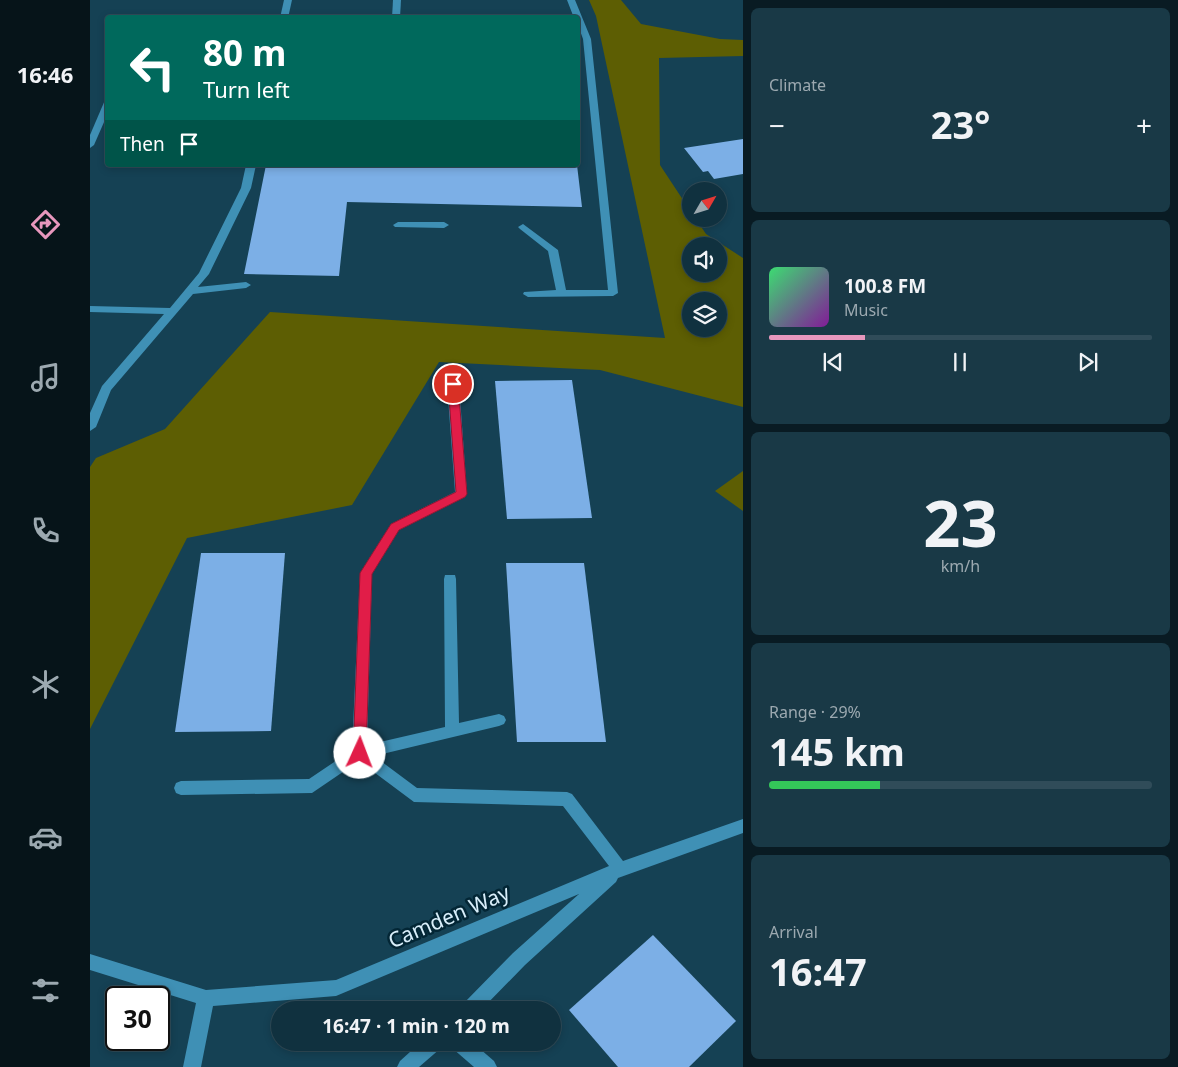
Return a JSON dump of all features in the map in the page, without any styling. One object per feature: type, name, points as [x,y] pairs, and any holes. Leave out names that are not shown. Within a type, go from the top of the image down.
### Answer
[{"type":"street","points":[[285,15],[288,0]]},
{"type":"street","points":[[396,15],[397,0]]},
{"type":"street","points":[[572,0],[578,15]]},
{"type":"street","points":[[528,294],[613,294],[587,39],[580,21]]},
{"type":"street","points":[[90,145],[105,109]]},
{"type":"street","points":[[90,427],[106,389],[204,274],[246,188],[251,167]]},
{"type":"street","points":[[398,225],[444,225]]},
{"type":"street","points":[[523,227],[553,250],[562,294]]},
{"type":"street","points":[[190,291],[246,285]]},
{"type":"street","points":[[90,309],[174,311]]},
{"type":"street","points":[[360,753],[366,573],[395,527],[461,494],[453,384]]},
{"type":"street","points":[[450,579],[452,731]]},
{"type":"street","points":[[181,788],[312,786],[360,753],[499,720]]},
{"type":"street","points":[[360,753],[414,795],[567,799],[620,869],[519,959],[478,1001]]},
{"type":"street","name":"Camden Way","points":[[90,962],[206,998],[336,988],[620,869],[743,826]]},
{"type":"street","points":[[192,1067],[206,998]]},
{"type":"street","points":[[406,1067],[425,1051]]},
{"type":"street","points":[[469,1051],[488,1067]]},
{"type":"shaded area","points":[[589,0],[621,0],[641,24],[720,39],[743,40],[743,56],[659,58],[660,165],[682,198],[682,228],[702,228],[711,237],[682,237],[682,282],[727,282],[727,248],[743,258],[743,407],[600,370],[439,362],[352,505],[187,538],[90,729],[90,467],[96,458],[165,429],[270,312],[665,338],[596,16]]},
{"type":"shaded area","points":[[743,471],[743,511],[715,491]]},
{"type":"building","points":[[743,139],[743,174],[714,179],[708,171],[703,172],[684,148]]},
{"type":"building","points":[[266,167],[577,167],[582,207],[347,202],[339,276],[244,274]]},
{"type":"building","points":[[572,380],[592,518],[507,519],[495,381]]},
{"type":"building","points":[[201,553],[285,553],[271,731],[175,732]]},
{"type":"building","points":[[506,563],[584,563],[606,742],[517,742]]},
{"type":"building","points":[[653,935],[736,1021],[689,1067],[618,1067],[569,1010]]},
{"type":"route","points":[[360,753],[366,573],[395,527],[461,494],[453,384]]}]
